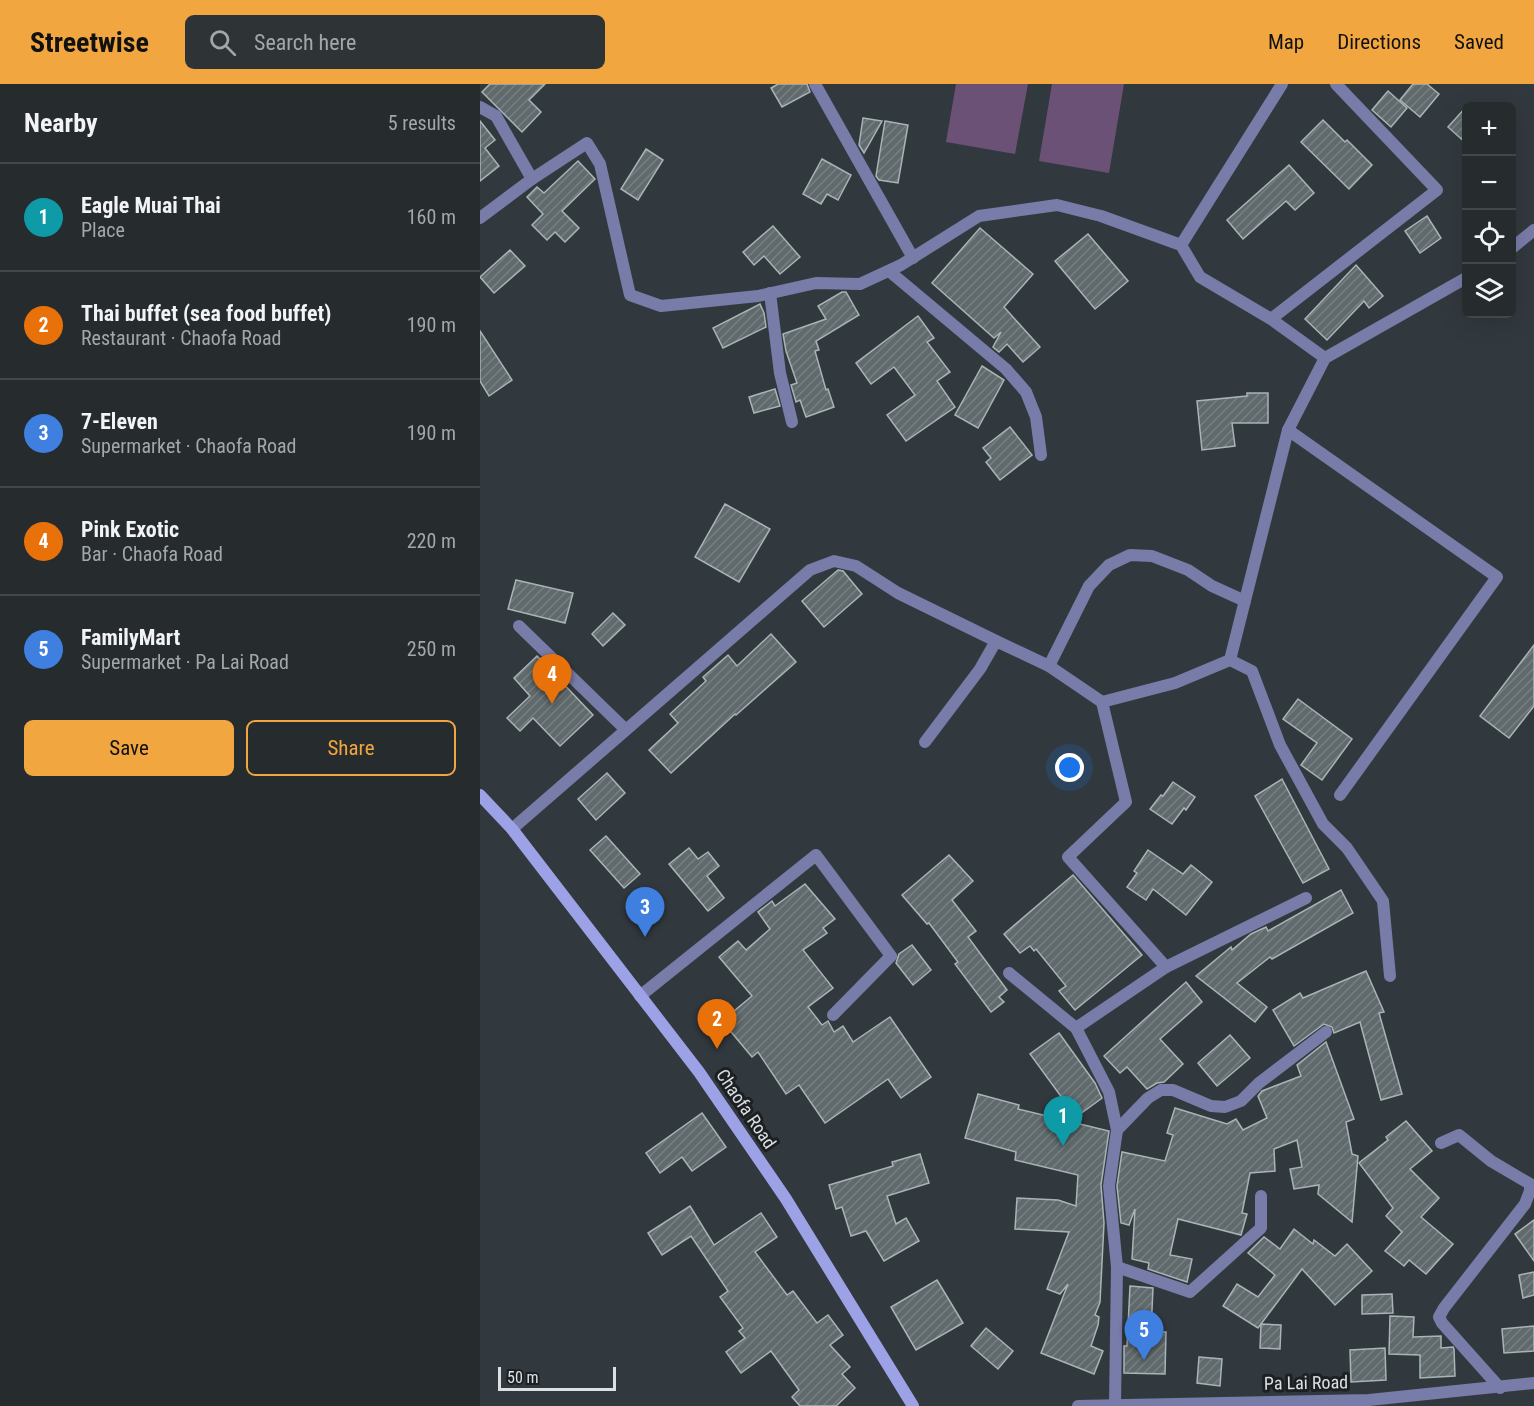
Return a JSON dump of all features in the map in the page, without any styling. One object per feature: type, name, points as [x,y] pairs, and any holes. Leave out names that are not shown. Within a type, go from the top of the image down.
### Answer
[{"type":"main road","name":"Chaofa Road","points":[[480,795],[512,829],[699,1072],[786,1198],[913,1406]]},
{"type":"street","points":[[815,84],[913,258]]},
{"type":"street","points":[[1181,245],[1282,84]]},
{"type":"street","points":[[1271,319],[1437,190],[1336,84]]},
{"type":"street","points":[[480,107],[496,116],[532,179]]},
{"type":"street","points":[[480,218],[532,179],[587,143],[600,164],[630,294],[661,306],[770,293],[816,283],[860,284],[913,258],[979,216],[1057,205],[1101,216],[1181,245],[1200,277],[1271,319],[1325,358]]},
{"type":"street","points":[[1516,245],[1534,230]]},
{"type":"street","points":[[889,271],[1006,369],[1026,392],[1036,417],[1041,455]]},
{"type":"street","points":[[1230,660],[1288,430],[1325,358],[1462,281]]},
{"type":"street","points":[[770,293],[780,374],[792,422]]},
{"type":"street","points":[[1288,430],[1497,578],[1340,795]]},
{"type":"street","points":[[1048,666],[1089,586],[1109,565],[1130,555],[1152,556],[1188,570],[1212,586],[1245,601]]},
{"type":"street","points":[[512,829],[810,570],[834,561],[856,566],[898,592],[1048,666],[1102,702],[1126,802],[1068,857],[1166,967]]},
{"type":"street","points":[[519,626],[625,729]]},
{"type":"street","points":[[925,742],[980,669],[996,641]]},
{"type":"street","points":[[1102,702],[1175,683],[1230,660],[1252,671],[1280,745],[1323,824],[1347,848],[1383,901],[1390,976]]},
{"type":"street","points":[[640,996],[816,855],[891,957],[833,1015]]},
{"type":"street","points":[[1076,1028],[1166,967],[1306,898]]},
{"type":"street","points":[[1009,973],[1076,1028],[1109,1092],[1117,1130],[1109,1186],[1117,1267],[1115,1404]]},
{"type":"street","points":[[1117,1130],[1148,1098],[1161,1090],[1173,1090],[1210,1106],[1225,1107],[1241,1101],[1260,1083],[1326,1032]]},
{"type":"street","points":[[1441,1143],[1459,1135],[1491,1161],[1530,1184],[1525,1204],[1439,1317],[1500,1388]]},
{"type":"street","points":[[1117,1267],[1190,1292],[1261,1228],[1261,1196]]},
{"type":"street","name":"Pa Lai Road","points":[[1078,1406],[1370,1400],[1534,1383]]},
{"type":"shaded area","points":[[956,84],[1028,84],[1015,154],[946,142]]},
{"type":"shaded area","points":[[1052,84],[1124,84],[1109,173],[1039,161]]},
{"type":"building","points":[[490,84],[545,84],[529,100],[541,112],[522,132],[482,92]]},
{"type":"building","points":[[778,84],[807,84],[810,92],[782,107],[771,88]]},
{"type":"building","points":[[1413,84],[1427,84],[1439,94],[1420,117],[1400,100]]},
{"type":"building","points":[[1388,91],[1407,108],[1391,127],[1372,110]]},
{"type":"building","points":[[1462,112],[1462,140],[1448,127]]},
{"type":"building","points":[[863,118],[882,121],[864,153],[859,145]]},
{"type":"building","points":[[1323,120],[1372,165],[1349,189],[1301,142]]},
{"type":"building","points":[[480,121],[495,140],[485,148],[499,166],[480,181]]},
{"type":"building","points":[[885,121],[908,125],[898,183],[879,180],[876,176]]},
{"type":"building","points":[[646,149],[663,160],[638,200],[621,189]]},
{"type":"building","points":[[822,159],[851,175],[838,200],[827,194],[821,204],[803,194]]},
{"type":"building","points":[[578,161],[595,179],[562,211],[579,228],[565,242],[555,232],[547,240],[532,225],[543,214],[527,197],[537,187],[544,193]]},
{"type":"building","points":[[1289,165],[1314,193],[1295,210],[1286,201],[1243,239],[1227,220]]},
{"type":"building","points":[[1427,216],[1441,238],[1420,253],[1405,231]]},
{"type":"building","points":[[773,226],[800,257],[780,274],[764,256],[754,265],[743,252]]},
{"type":"building","points":[[980,228],[1033,274],[1004,307],[1040,347],[1023,362],[1007,344],[999,352],[993,347],[1001,332],[994,338],[932,283]]},
{"type":"building","points":[[1088,234],[1128,281],[1095,309],[1055,261]]},
{"type":"building","points":[[510,250],[525,266],[494,293],[480,277]]},
{"type":"building","points":[[1356,265],[1383,296],[1369,308],[1364,301],[1327,340],[1305,319]]},
{"type":"building","points":[[846,292],[859,315],[816,341],[819,350],[815,351],[826,390],[828,389],[834,407],[806,417],[800,400],[796,402],[791,385],[797,383],[783,334],[826,319],[818,306]]},
{"type":"building","points":[[760,304],[766,327],[723,348],[713,328]]},
{"type":"building","points":[[918,316],[934,338],[927,342],[950,372],[937,381],[955,407],[906,441],[887,415],[915,395],[894,367],[871,384],[856,363]]},
{"type":"building","points":[[480,331],[512,380],[489,396],[480,381]]},
{"type":"building","points":[[982,366],[1004,380],[978,428],[955,415]]},
{"type":"building","points":[[775,389],[780,406],[754,413],[749,397]]},
{"type":"building","points":[[1247,393],[1268,393],[1268,423],[1232,423],[1235,446],[1202,450],[1197,401],[1247,396]]},
{"type":"building","points":[[1010,427],[1032,455],[1000,480],[986,462],[991,458],[983,448]]},
{"type":"building","points":[[725,504],[770,529],[739,582],[695,557]]},
{"type":"building","points":[[838,570],[843,571],[862,594],[824,627],[802,601]]},
{"type":"building","points":[[516,580],[573,593],[565,623],[508,609]]},
{"type":"building","points":[[613,613],[625,625],[603,646],[592,634]]},
{"type":"building","points":[[771,634],[796,662],[671,773],[649,750],[678,723],[670,714],[706,681],[703,677],[728,655],[737,666]]},
{"type":"building","points":[[1534,645],[1534,706],[1509,738],[1480,716]]},
{"type":"building","points":[[537,656],[593,715],[560,746],[533,718],[520,731],[507,718],[530,696],[514,678]]},
{"type":"building","points":[[1298,699],[1352,739],[1322,780],[1301,765],[1317,743],[1283,719]]},
{"type":"building","points":[[607,773],[625,793],[596,820],[578,799]]},
{"type":"building","points":[[1282,779],[1329,869],[1303,883],[1255,796]]},
{"type":"building","points":[[1173,782],[1195,797],[1172,824],[1150,809]]},
{"type":"building","points":[[606,836],[640,874],[624,888],[590,850]]},
{"type":"building","points":[[689,848],[698,859],[708,852],[719,866],[707,876],[724,898],[708,911],[669,864]]},
{"type":"building","points":[[1148,850],[1183,874],[1191,865],[1212,882],[1186,915],[1153,889],[1146,900],[1127,887],[1137,873],[1134,871]]},
{"type":"building","points":[[949,855],[973,881],[952,900],[976,931],[968,937],[1007,990],[999,997],[1004,1002],[991,1012],[955,964],[958,962],[929,923],[927,924],[902,895]]},
{"type":"building","points":[[1073,875],[1142,955],[1075,1010],[1059,991],[1066,986],[1036,949],[1034,951],[1030,946],[1020,953],[1004,934]]},
{"type":"building","points":[[805,884],[835,919],[823,928],[827,933],[803,950],[833,988],[808,1007],[822,1025],[828,1021],[834,1032],[843,1026],[853,1042],[890,1017],[931,1077],[901,1098],[888,1079],[825,1123],[799,1085],[786,1094],[758,1052],[752,1057],[722,1021],[752,996],[719,957],[738,941],[746,950],[770,929],[758,912],[772,901],[775,906]]},
{"type":"building","points":[[1341,890],[1353,913],[1272,959],[1270,957],[1237,983],[1267,1007],[1255,1022],[1196,976],[1231,947],[1232,950],[1251,934],[1266,927],[1268,931]]},
{"type":"building","points":[[912,945],[931,970],[913,985],[896,963],[899,954]]},
{"type":"building","points":[[1366,971],[1384,1012],[1379,1013],[1402,1094],[1381,1100],[1360,1022],[1334,1033],[1332,1027],[1324,1024],[1294,1046],[1273,1010],[1300,993],[1303,998]]},
{"type":"building","points":[[1186,982],[1202,1002],[1160,1039],[1183,1064],[1164,1082],[1147,1089],[1127,1067],[1120,1073],[1104,1056]]},
{"type":"building","points":[[1059,1033],[1095,1083],[1102,1098],[1076,1117],[1030,1054]]},
{"type":"building","points":[[1230,1035],[1250,1058],[1217,1086],[1198,1063]]},
{"type":"building","points":[[1326,1042],[1354,1119],[1346,1122],[1352,1154],[1358,1156],[1352,1222],[1318,1194],[1319,1185],[1294,1189],[1290,1169],[1302,1167],[1297,1140],[1274,1149],[1275,1171],[1250,1173],[1242,1213],[1247,1214],[1241,1235],[1178,1219],[1170,1255],[1192,1259],[1187,1282],[1148,1269],[1149,1263],[1132,1259],[1135,1209],[1129,1225],[1121,1223],[1117,1186],[1122,1152],[1165,1161],[1173,1135],[1167,1133],[1175,1108],[1227,1124],[1236,1119],[1243,1130],[1267,1118],[1258,1096],[1262,1091],[1301,1076],[1297,1065]]},
{"type":"building","points":[[978,1094],[1019,1105],[1018,1109],[1109,1131],[1101,1185],[1104,1223],[1100,1302],[1095,1315],[1099,1317],[1091,1346],[1103,1351],[1094,1374],[1041,1353],[1068,1284],[1060,1294],[1047,1289],[1069,1232],[1015,1229],[1017,1198],[1058,1200],[1076,1206],[1078,1175],[1015,1160],[1016,1152],[965,1138]]},
{"type":"building","points":[[702,1113],[726,1147],[692,1171],[682,1157],[660,1173],[646,1153]]},
{"type":"building","points":[[1406,1121],[1432,1151],[1410,1169],[1439,1198],[1421,1217],[1453,1244],[1426,1274],[1409,1260],[1404,1266],[1385,1251],[1402,1232],[1386,1216],[1393,1208],[1359,1163],[1388,1140],[1386,1137]]},
{"type":"building","points":[[920,1154],[929,1183],[887,1196],[896,1224],[906,1218],[919,1241],[884,1261],[866,1231],[851,1236],[842,1207],[836,1209],[829,1185],[893,1166],[892,1162]]},
{"type":"building","points":[[690,1206],[714,1245],[761,1213],[777,1237],[755,1252],[787,1295],[793,1291],[817,1323],[828,1315],[843,1335],[830,1345],[850,1367],[842,1374],[855,1388],[836,1406],[800,1406],[792,1397],[799,1390],[771,1351],[741,1373],[726,1352],[745,1338],[739,1331],[743,1328],[720,1297],[728,1291],[691,1236],[662,1255],[648,1233]]},
{"type":"building","points":[[1534,1220],[1534,1261],[1515,1234]]},
{"type":"building","points":[[1294,1229],[1313,1244],[1314,1240],[1335,1256],[1347,1244],[1372,1271],[1335,1305],[1302,1269],[1258,1328],[1223,1306],[1237,1284],[1258,1297],[1275,1275],[1248,1253],[1264,1237],[1280,1249]]},
{"type":"building","points":[[1534,1272],[1534,1295],[1523,1298],[1519,1275]]},
{"type":"building","points":[[937,1280],[963,1323],[916,1350],[891,1307]]},
{"type":"building","points":[[1130,1286],[1153,1288],[1151,1332],[1166,1332],[1165,1374],[1124,1373],[1124,1346],[1127,1346]]},
{"type":"building","points":[[1392,1294],[1393,1313],[1362,1314],[1362,1295]]},
{"type":"building","points":[[1390,1316],[1414,1317],[1413,1337],[1441,1336],[1441,1348],[1453,1347],[1455,1376],[1420,1378],[1420,1355],[1389,1354]]},
{"type":"building","points":[[1261,1324],[1281,1325],[1280,1349],[1260,1348]]},
{"type":"building","points":[[1534,1326],[1534,1351],[1504,1353],[1502,1329]]},
{"type":"building","points":[[986,1328],[1013,1351],[998,1369],[971,1346]]},
{"type":"building","points":[[1385,1348],[1386,1380],[1351,1382],[1350,1350]]},
{"type":"building","points":[[1199,1357],[1222,1359],[1220,1386],[1197,1383]]},
{"type":"place","name":"Pink Exotic","points":[[552,704]]},
{"type":"place","name":"7-Eleven","points":[[645,937]]},
{"type":"place","name":"Thai buffet (sea food buffet)","points":[[717,1049]]},
{"type":"place","name":"Eagle Muai Thai","points":[[1063,1146]]},
{"type":"place","name":"FamilyMart","points":[[1144,1360]]}]
